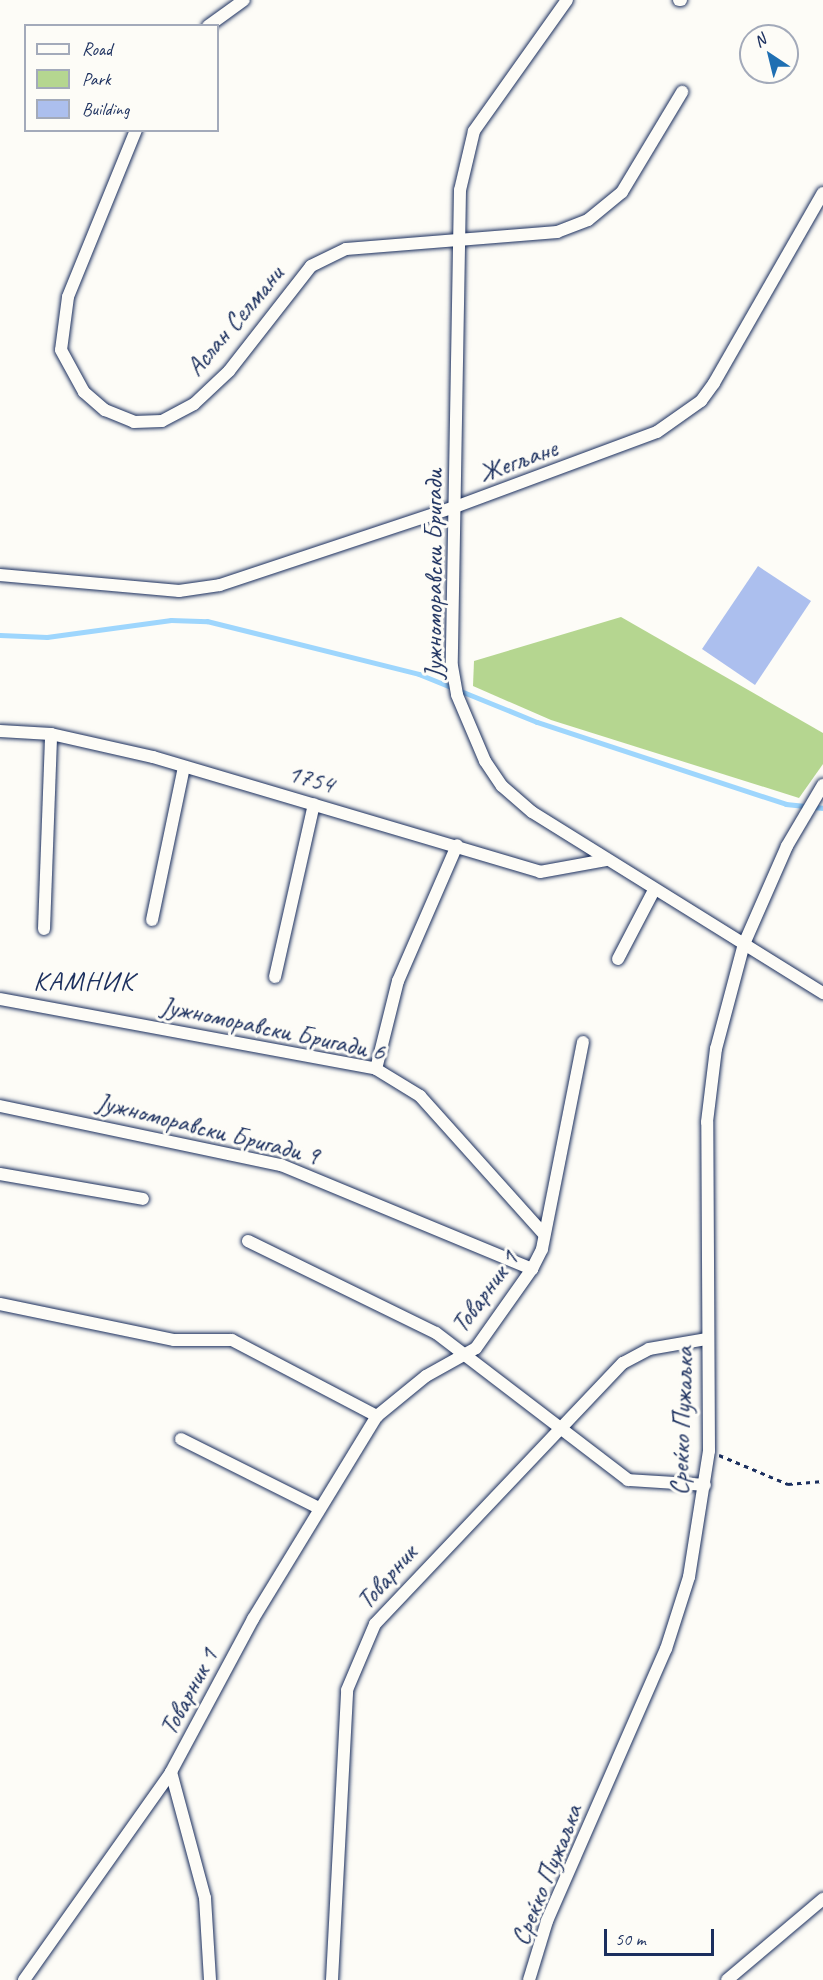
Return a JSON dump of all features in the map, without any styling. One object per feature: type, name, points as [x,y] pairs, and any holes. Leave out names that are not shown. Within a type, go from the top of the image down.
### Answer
[{"type":"street","points":[[211,24],[244,0]]},
{"type":"street","name":"Јужноморавски Бригади","points":[[567,0],[474,131],[460,190],[452,666],[472,739],[502,786],[532,812],[606,860],[823,993]]},
{"type":"street","points":[[458,240],[557,232],[588,220],[622,192],[682,92]]},
{"type":"street","name":"Аслан Селмани","points":[[135,132],[68,297],[61,350],[84,392],[105,410],[134,422],[162,421],[194,404],[229,370],[311,266],[346,249],[458,240]]},
{"type":"street","name":"Жегљане","points":[[0,574],[189,589],[261,575],[455,507],[657,432],[701,401],[823,193]]},
{"type":"street","name":"1754","points":[[0,731],[51,734],[184,767],[457,845],[540,872],[606,860]]},
{"type":"street","points":[[44,929],[51,734]]},
{"type":"street","points":[[152,920],[184,767]]},
{"type":"street","name":"Среќко Пужаљка","points":[[529,1980],[548,1921],[666,1649],[689,1577],[709,1452],[707,1122],[716,1049],[744,944],[787,846],[823,785]]},
{"type":"street","points":[[275,977],[314,804]]},
{"type":"street","points":[[376,1069],[398,981],[457,845]]},
{"type":"street","points":[[618,960],[654,890]]},
{"type":"street","name":"Јужноморавски Бригади 6","points":[[0,999],[376,1069],[420,1096],[544,1234]]},
{"type":"street","name":"Товарник 1","points":[[24,1980],[171,1772],[319,1508],[377,1416],[426,1376],[467,1355],[532,1269],[544,1234],[583,1042]]},
{"type":"street","name":"Јужноморавски Бригади 9","points":[[0,1106],[281,1165],[532,1269]]},
{"type":"street","points":[[0,1174],[143,1199]]},
{"type":"street","points":[[248,1241],[436,1334],[467,1355],[555,1429],[627,1480],[705,1485]]},
{"type":"street","points":[[0,1304],[174,1340],[232,1340],[377,1416]]},
{"type":"street","name":"Товарник","points":[[332,1980],[347,1690],[360,1650],[403,1590],[555,1429],[630,1359],[649,1349],[707,1339]]},
{"type":"street","points":[[181,1439],[319,1508]]},
{"type":"street","name":"Товарник 1","points":[[171,1772],[205,1898],[210,1980]]},
{"type":"street","points":[[727,1980],[823,1899]]},
{"type":"path","points":[[709,1452],[788,1484],[823,1481]]},
{"type":"green space","points":[[621,617],[823,733],[823,764],[799,798],[551,720],[473,686],[474,661]]},
{"type":"building","points":[[758,566],[811,601],[755,685],[702,649]]},
{"type":"waterway","points":[[0,635],[47,637],[171,620],[207,621],[419,674],[537,722],[786,804],[823,808]]},
{"type":"district","name":"КАМНИК","points":[[84,982]]}]
